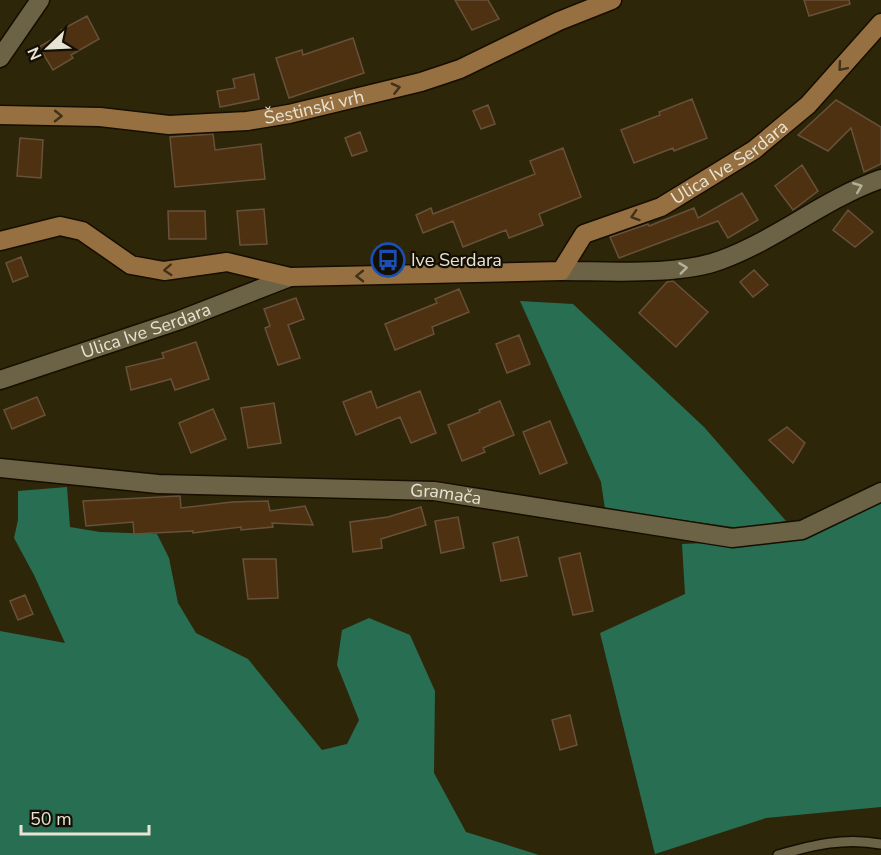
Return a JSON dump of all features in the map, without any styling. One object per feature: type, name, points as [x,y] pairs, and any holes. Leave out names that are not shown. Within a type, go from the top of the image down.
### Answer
[{"type":"street","points":[[0,58],[40,0]]},
{"type":"street","name":"Šestinski vrh","points":[[0,116],[100,117],[169,125],[247,121],[289,114],[421,82],[460,69],[569,16],[612,0]]},
{"type":"street","name":"Ulica Ive Serdara","points":[[561,271],[584,234],[661,207],[754,150],[808,105],[881,23]]},
{"type":"street","name":"Ulica Ive Serdara","points":[[0,241],[60,226],[82,231],[131,265],[144,269],[164,271],[227,262],[290,277],[679,270],[721,260],[770,237],[847,192],[881,179]]},
{"type":"street","name":"Ulica Ive Serdara","points":[[0,380],[180,320],[290,277]]},
{"type":"street","name":"Gramača","points":[[0,468],[158,484],[434,491],[732,538],[802,530],[881,492]]},
{"type":"lane","points":[[778,855],[816,844],[856,840],[881,844]]},
{"type":"green space","points":[[520,301],[573,304],[704,427],[786,521],[740,528],[605,509],[601,482]]},
{"type":"green space","points":[[67,487],[70,527],[100,532],[157,534],[169,558],[178,603],[196,633],[248,659],[322,750],[347,744],[359,720],[337,665],[342,630],[369,618],[410,635],[435,691],[434,773],[466,832],[539,855],[0,855],[0,631],[65,643],[34,575],[14,538],[18,520],[18,491]]},
{"type":"green space","points":[[881,501],[881,807],[766,818],[655,854],[600,633],[685,594],[682,544],[801,539]]},
{"type":"building","points":[[455,0],[488,0],[499,19],[472,30]]},
{"type":"building","points":[[804,0],[849,0],[850,4],[809,16]]},
{"type":"building","points":[[87,16],[99,39],[71,55],[73,58],[53,70],[39,47],[63,33],[61,30]]},
{"type":"building","points":[[353,38],[364,73],[289,98],[276,58],[302,50],[303,55]]},
{"type":"building","points":[[254,74],[259,99],[220,107],[217,91],[235,88],[233,79]]},
{"type":"building","points":[[692,99],[707,138],[634,163],[621,130],[660,115],[659,112]]},
{"type":"building","points":[[836,100],[881,127],[881,164],[864,172],[851,128],[828,151],[798,135]]},
{"type":"building","points":[[488,105],[495,124],[481,129],[473,111]]},
{"type":"building","points":[[360,132],[367,151],[352,156],[345,138]]},
{"type":"building","points":[[213,134],[215,150],[261,144],[265,179],[175,187],[170,137]]},
{"type":"building","points":[[20,138],[43,140],[41,178],[17,176]]},
{"type":"building","points":[[563,148],[581,197],[539,214],[543,225],[509,238],[506,230],[463,247],[453,221],[423,233],[416,215],[431,208],[433,214],[535,174],[530,161]]},
{"type":"building","points":[[802,165],[818,191],[793,210],[775,186]]},
{"type":"building","points":[[742,193],[758,220],[728,238],[718,221],[619,258],[610,237],[648,224],[649,226],[694,208],[698,218]]},
{"type":"building","points":[[264,209],[267,244],[240,245],[237,211]]},
{"type":"building","points":[[848,210],[873,232],[855,247],[833,230]]},
{"type":"building","points":[[168,211],[205,211],[206,239],[169,239]]},
{"type":"building","points":[[21,257],[28,276],[13,282],[6,263]]},
{"type":"building","points":[[754,270],[768,285],[753,297],[740,282]]},
{"type":"building","points":[[673,281],[708,312],[676,347],[639,313],[667,282]]},
{"type":"building","points":[[459,289],[469,312],[432,327],[434,334],[395,350],[385,324],[437,303],[435,299]]},
{"type":"building","points":[[296,298],[304,319],[288,325],[300,358],[278,365],[265,328],[270,326],[264,309]]},
{"type":"building","points":[[519,335],[530,364],[507,373],[496,344]]},
{"type":"building","points":[[196,342],[209,379],[175,390],[171,379],[131,390],[126,367],[164,358],[162,353]]},
{"type":"building","points":[[371,391],[377,408],[420,391],[436,433],[411,443],[400,417],[356,435],[343,402]]},
{"type":"building","points":[[37,397],[45,415],[12,429],[4,410]]},
{"type":"building","points":[[500,401],[514,435],[483,448],[485,452],[462,461],[448,425]]},
{"type":"building","points":[[274,403],[281,443],[248,448],[241,408]]},
{"type":"building","points":[[213,409],[226,439],[191,453],[179,423]]},
{"type":"building","points":[[550,421],[567,463],[540,474],[523,432]]},
{"type":"building","points":[[787,427],[805,443],[793,463],[769,440]]},
{"type":"building","points":[[180,496],[181,508],[232,502],[268,501],[270,511],[305,506],[313,525],[272,523],[273,527],[241,530],[241,527],[193,533],[193,531],[134,534],[133,522],[86,526],[83,501]]},
{"type":"building","points":[[421,507],[426,525],[381,539],[382,548],[353,552],[350,522],[388,517]]},
{"type":"building","points":[[458,517],[464,548],[441,553],[435,521]]},
{"type":"building","points":[[518,537],[527,576],[501,581],[493,543]]},
{"type":"building","points":[[580,553],[593,611],[573,615],[559,558]]},
{"type":"building","points":[[243,559],[276,559],[278,598],[248,599]]},
{"type":"building","points":[[25,595],[33,614],[18,620],[10,601]]},
{"type":"building","points":[[570,715],[577,745],[560,750],[552,720]]},
{"type":"place","name":"Ive Serdara","points":[[388,260]]}]
